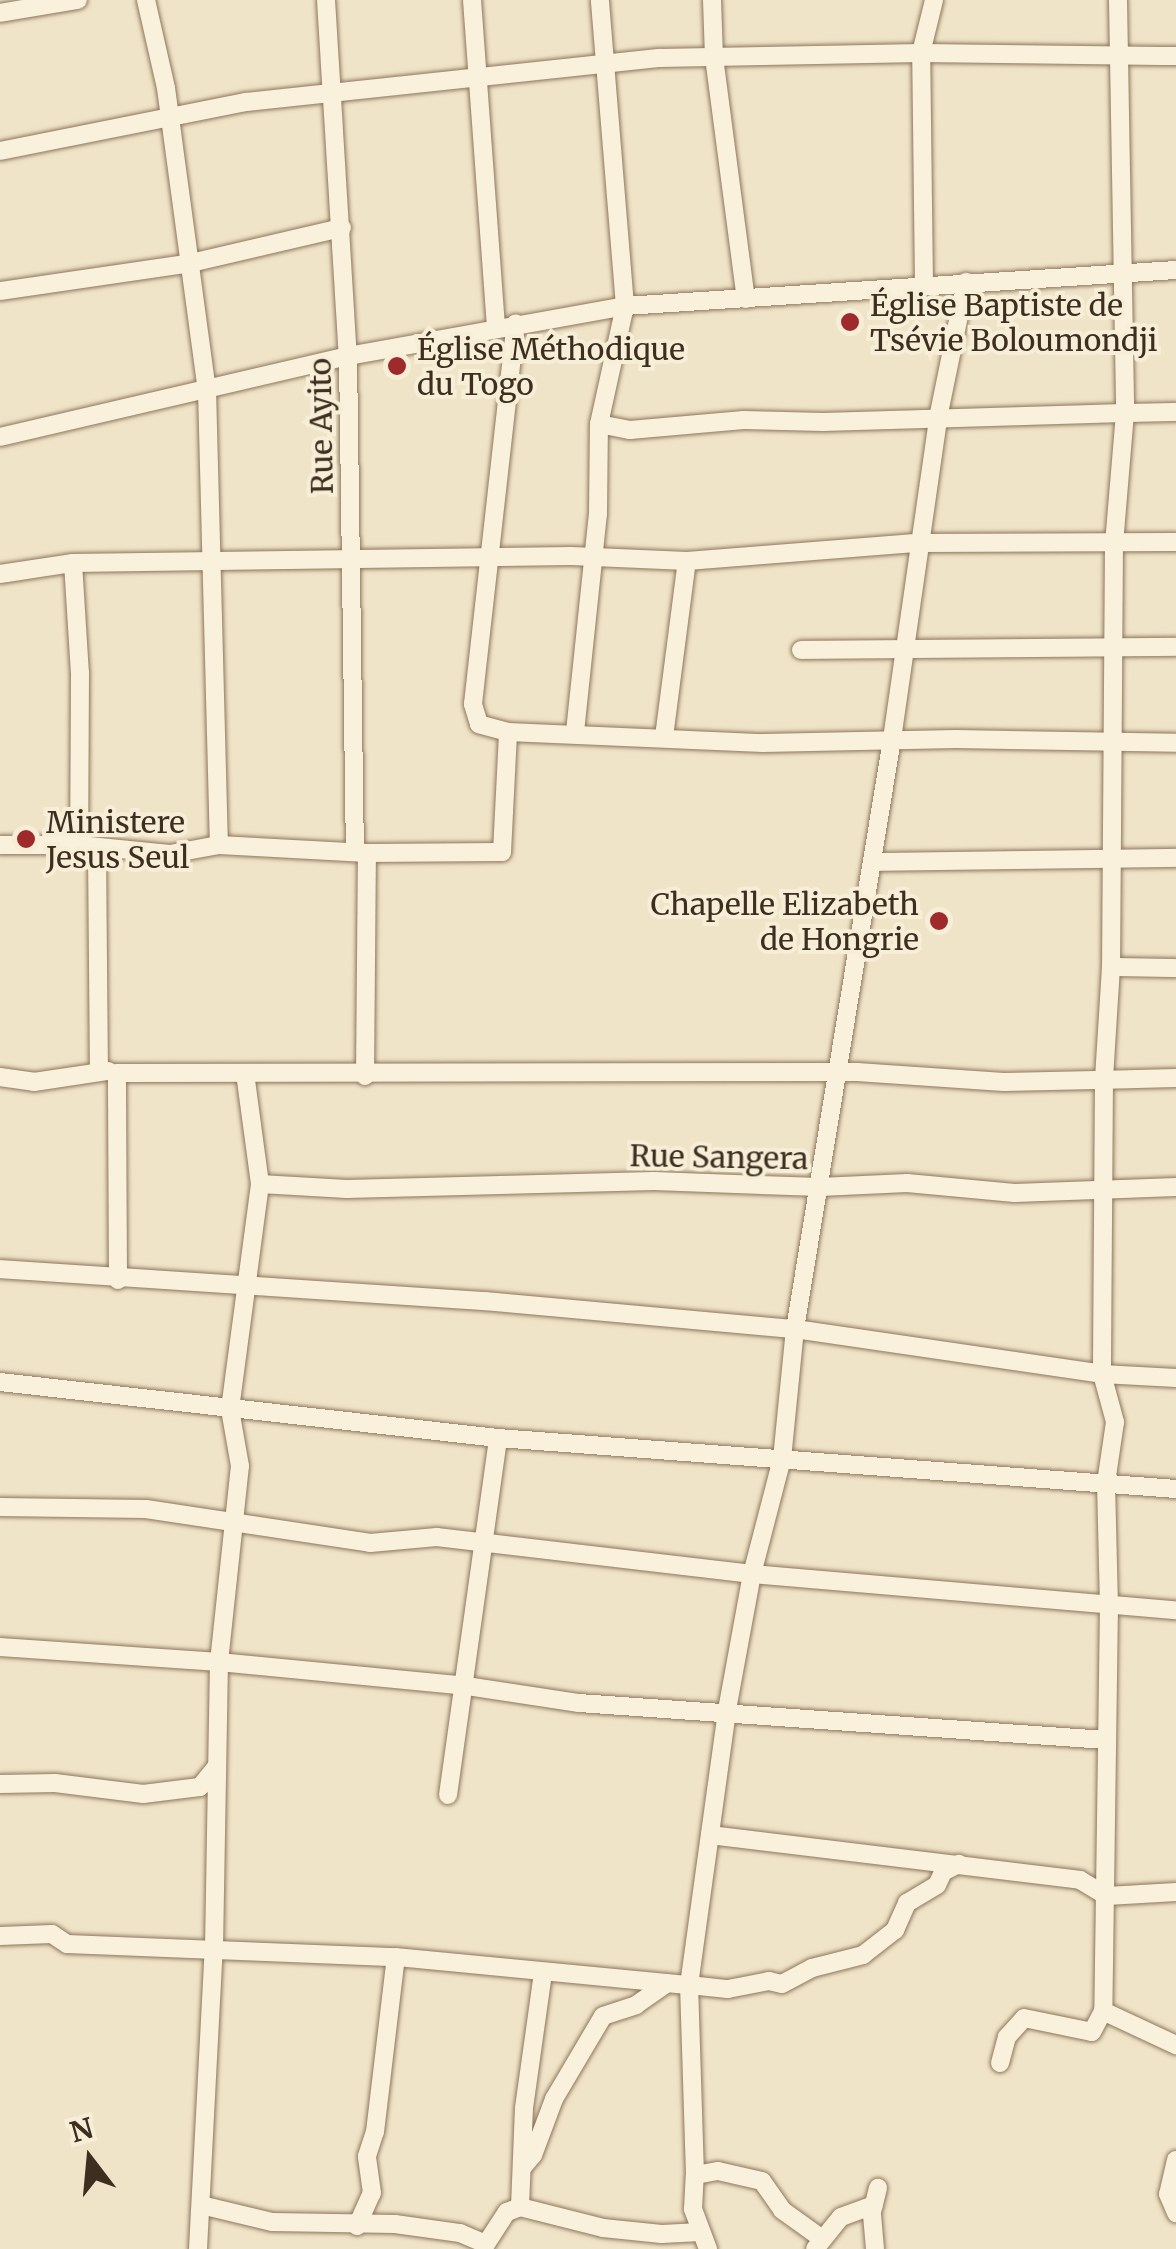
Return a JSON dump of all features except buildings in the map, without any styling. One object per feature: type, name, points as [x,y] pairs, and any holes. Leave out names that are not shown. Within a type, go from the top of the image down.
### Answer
[{"type":"street","points":[[0,13],[78,0]]},
{"type":"street","points":[[146,0],[191,262],[207,390],[219,845]]},
{"type":"street","name":"Rue Ayito","points":[[326,0],[348,356],[366,1076]]},
{"type":"street","points":[[472,0],[496,328]]},
{"type":"street","points":[[575,732],[598,514],[599,424],[626,306],[600,0]]},
{"type":"street","points":[[712,0],[714,57],[746,299]]},
{"type":"street","points":[[924,285],[922,54],[934,0]]},
{"type":"street","points":[[1000,2063],[1006,2037],[1024,2018],[1092,2032],[1104,2011],[1104,1740],[1109,1604],[1106,1483],[1114,1422],[1102,1374],[1104,1077],[1111,967],[1114,543],[1125,413],[1118,0]]},
{"type":"street","points":[[0,151],[168,117],[333,91],[603,64],[714,57],[922,54],[1176,56]]},
{"type":"street","points":[[0,291],[191,262],[342,228]]},
{"type":"street","points":[[0,437],[348,356],[626,306],[1176,270]]},
{"type":"street","points":[[200,2205],[272,2222],[395,2224],[460,2233],[486,2244],[508,2212],[520,2207],[603,2228],[704,2240],[693,2209],[689,1985],[727,1710],[752,1574],[782,1459],[795,1330],[873,862],[918,543],[966,282]]},
{"type":"street","points":[[516,323],[487,557],[474,717],[480,724],[508,732],[764,742],[892,739],[1176,743]]},
{"type":"street","points":[[599,424],[630,430],[744,420],[1176,412]]},
{"type":"street","points":[[0,574],[73,563],[487,557],[687,561],[918,543],[1176,542]]},
{"type":"street","points":[[664,737],[687,561]]},
{"type":"street","points":[[73,563],[88,847],[108,1072],[118,1280]]},
{"type":"street","points":[[801,650],[1176,647]]},
{"type":"street","points":[[0,845],[170,854],[219,845],[361,852],[502,852],[508,732]]},
{"type":"street","points":[[873,862],[1176,858]]},
{"type":"street","points":[[1111,967],[1176,968]]},
{"type":"street","points":[[0,1077],[34,1082],[108,1072],[366,1076],[838,1072],[1004,1082],[1176,1078]]},
{"type":"street","points":[[198,2249],[214,1948],[219,1662],[240,1466],[230,1408],[260,1184],[245,1073]]},
{"type":"street","name":"Rue Sangera","points":[[260,1184],[348,1189],[654,1180],[820,1186],[907,1183],[1015,1193],[1176,1187]]},
{"type":"street","points":[[0,1269],[118,1280],[485,1300],[795,1330],[1102,1374],[1176,1378]]},
{"type":"street","points":[[0,1382],[498,1438],[1176,1489]]},
{"type":"street","points":[[448,1795],[480,1541],[498,1438]]},
{"type":"street","points":[[0,1507],[146,1509],[234,1526],[370,1543],[436,1537],[752,1574],[1176,1610]]},
{"type":"street","points":[[0,1647],[219,1662],[460,1685],[579,1702],[1104,1740]]},
{"type":"street","points":[[0,1784],[55,1783],[143,1794],[200,1787],[217,1766]]},
{"type":"street","points":[[710,1834],[828,1852],[1080,1880],[1107,1896],[1176,1892]]},
{"type":"street","points":[[1,1938],[52,1934],[66,1944],[396,1957],[728,1989],[769,1981],[782,1984],[812,1968],[862,1955],[895,1930],[907,1903],[937,1885],[944,1872],[959,1864]]},
{"type":"street","points":[[358,2226],[372,2193],[367,2156],[376,2132],[396,1957]]},
{"type":"street","points":[[520,2207],[524,2108],[543,1972]]},
{"type":"street","points":[[522,2168],[533,2156],[554,2099],[603,2016],[636,2005],[667,1983]]},
{"type":"street","points":[[1104,2011],[1176,2046]]},
{"type":"street","points":[[1176,2160],[1168,2194],[1176,2213]]},
{"type":"street","points":[[695,2176],[718,2171],[762,2181],[782,2210],[818,2244],[841,2217],[876,2196],[875,2249]]},
{"type":"place","name":"Église Baptiste de Tsévie Boloumondji","points":[[850,322]]},
{"type":"place","name":"Église Méthodique du Togo","points":[[397,366]]},
{"type":"place","name":"Ministere Jesus Seul","points":[[26,839]]},
{"type":"place","name":"Chapelle Elizabeth de Hongrie","points":[[939,921]]}]
